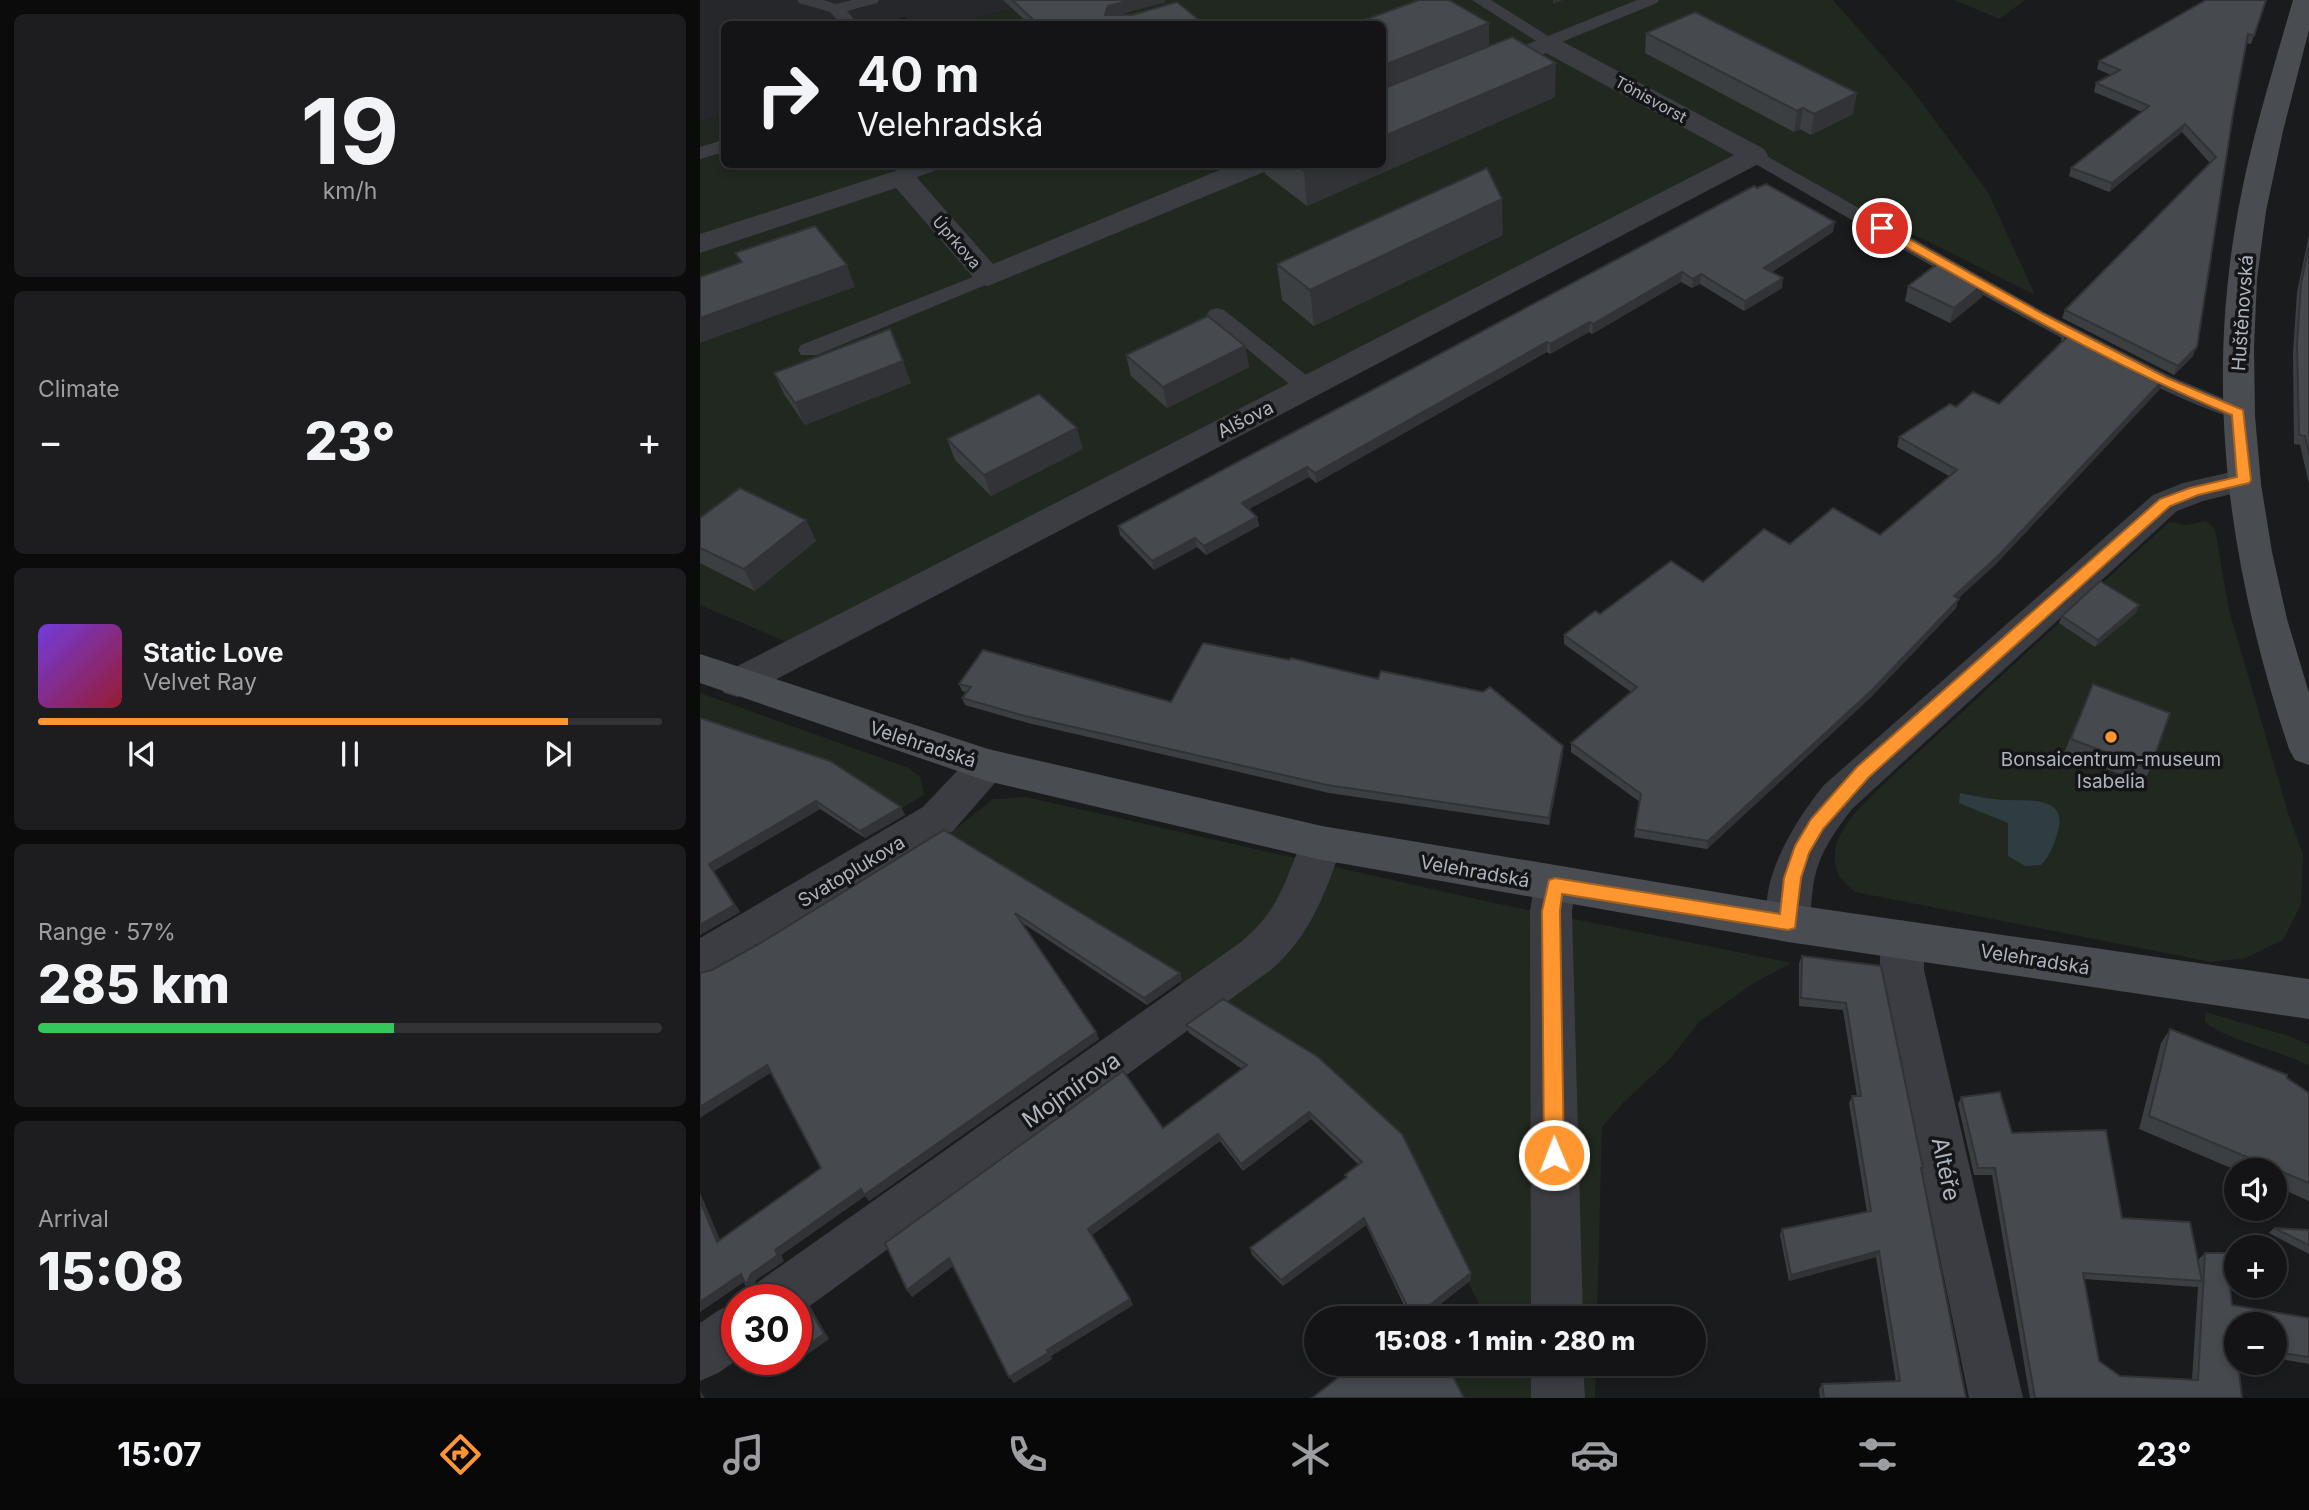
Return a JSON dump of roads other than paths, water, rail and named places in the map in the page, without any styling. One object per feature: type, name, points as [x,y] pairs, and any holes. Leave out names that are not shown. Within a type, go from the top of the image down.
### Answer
[{"type":"street","name":"Huštěnovská","points":[[2305,0],[2252,211],[2241,289],[2237,346],[2238,413],[2253,544],[2270,631],[2309,749]]},
{"type":"street","points":[[1472,77],[1547,43]]},
{"type":"street","name":"Tönisvorst","points":[[1547,43],[1754,155]]},
{"type":"street","name":"Alšova","points":[[737,683],[1754,155]]},
{"type":"street","name":"Úprkova","points":[[901,177],[988,277],[1249,168]]},
{"type":"street","points":[[700,244],[901,177]]},
{"type":"street","points":[[1788,923],[1793,878],[1801,852],[1817,824],[1863,772],[2165,503],[2195,491],[2244,480]]},
{"type":"street","name":"Velehradská","points":[[700,668],[737,683],[987,765],[1322,843],[1788,923],[2309,999]]},
{"type":"street","name":"Svatoplukova","points":[[700,961],[938,819],[987,765]]},
{"type":"street","name":"Mojmírova","points":[[798,1284],[1220,984],[1272,942],[1289,923],[1322,843]]},
{"type":"street","points":[[1555,885],[1551,911],[1557,1306]]},
{"type":"street","name":"Altéře","points":[[1902,939],[1902,970],[1996,1398]]},
{"type":"street","points":[[700,1355],[721,1340]]},
{"type":"street","points":[[1557,1376],[1558,1398]]},
{"type":"lane","points":[[805,0],[836,9],[847,21]]},
{"type":"lane","points":[[836,9],[870,0]]},
{"type":"lane","points":[[1480,0],[1547,43],[1646,1]]},
{"type":"lane","points":[[700,153],[721,147]]},
{"type":"lane","points":[[1754,155],[2039,317],[2162,381],[2238,413]]},
{"type":"lane","points":[[901,177],[925,168]]},
{"type":"lane","points":[[809,350],[988,277]]},
{"type":"lane","points":[[1217,314],[1307,387]]},
{"type":"place","name":"Bonsaicentrum-museum Isabelia","points":[[2111,737]]}]
